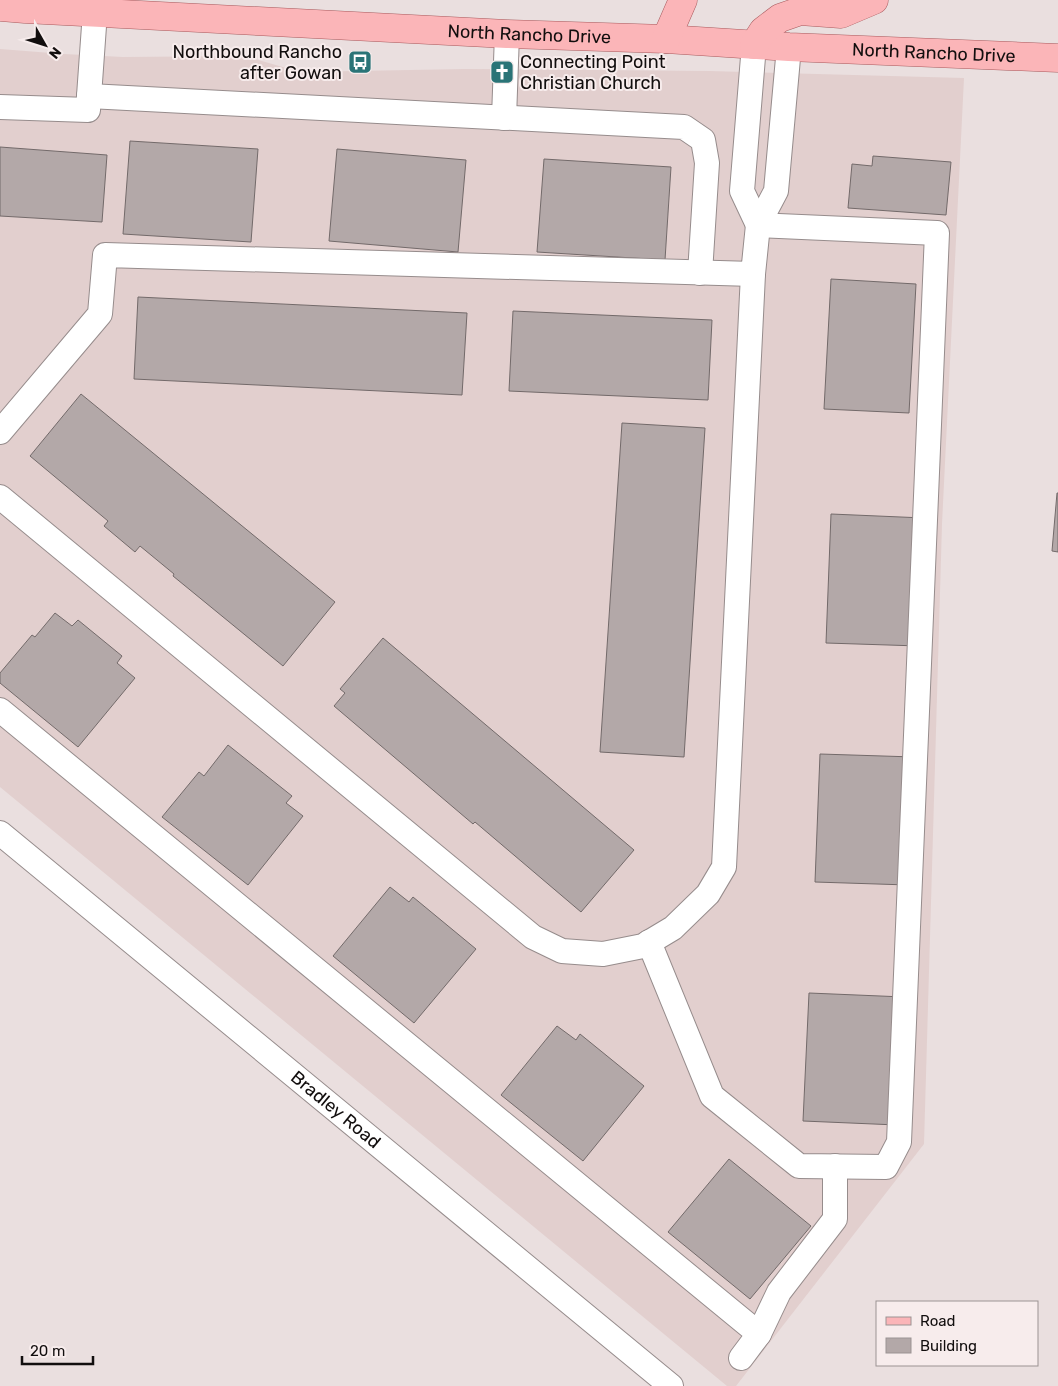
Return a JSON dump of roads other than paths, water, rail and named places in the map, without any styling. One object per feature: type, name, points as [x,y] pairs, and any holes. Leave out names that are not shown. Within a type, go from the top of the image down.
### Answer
[{"type":"main road","points":[[666,39],[683,0]]},
{"type":"main road","points":[[754,45],[763,31],[780,18],[800,11],[841,14],[874,0]]},
{"type":"main road","name":"North Rancho Drive","points":[[0,6],[25,9],[507,34],[666,39],[789,47],[1058,58]]},
{"type":"street","points":[[0,107],[88,110],[95,12]]},
{"type":"street","points":[[504,118],[507,34]]},
{"type":"street","points":[[754,45],[742,192],[758,225]]},
{"type":"street","points":[[0,497],[533,936],[562,952],[603,954],[643,946],[673,928],[708,894],[724,867],[753,274],[758,225],[776,191],[789,47]]},
{"type":"street","points":[[89,96],[684,127],[703,140],[707,163],[700,273]]},
{"type":"street","points":[[649,942],[712,1096],[799,1166],[886,1167],[899,1142],[937,233],[758,225]]},
{"type":"street","points":[[0,432],[100,314],[106,256],[753,274]]},
{"type":"street","points":[[0,710],[759,1334]]},
{"type":"street","name":"Bradley Road","points":[[0,834],[671,1386]]},
{"type":"street","points":[[741,1358],[759,1334],[780,1292],[835,1219],[835,1166]]},
{"type":"place","name":"Northbound Rancho after Gowan","points":[[360,62]]},
{"type":"place","name":"Connecting Point Christian Church","points":[[502,72]]}]
